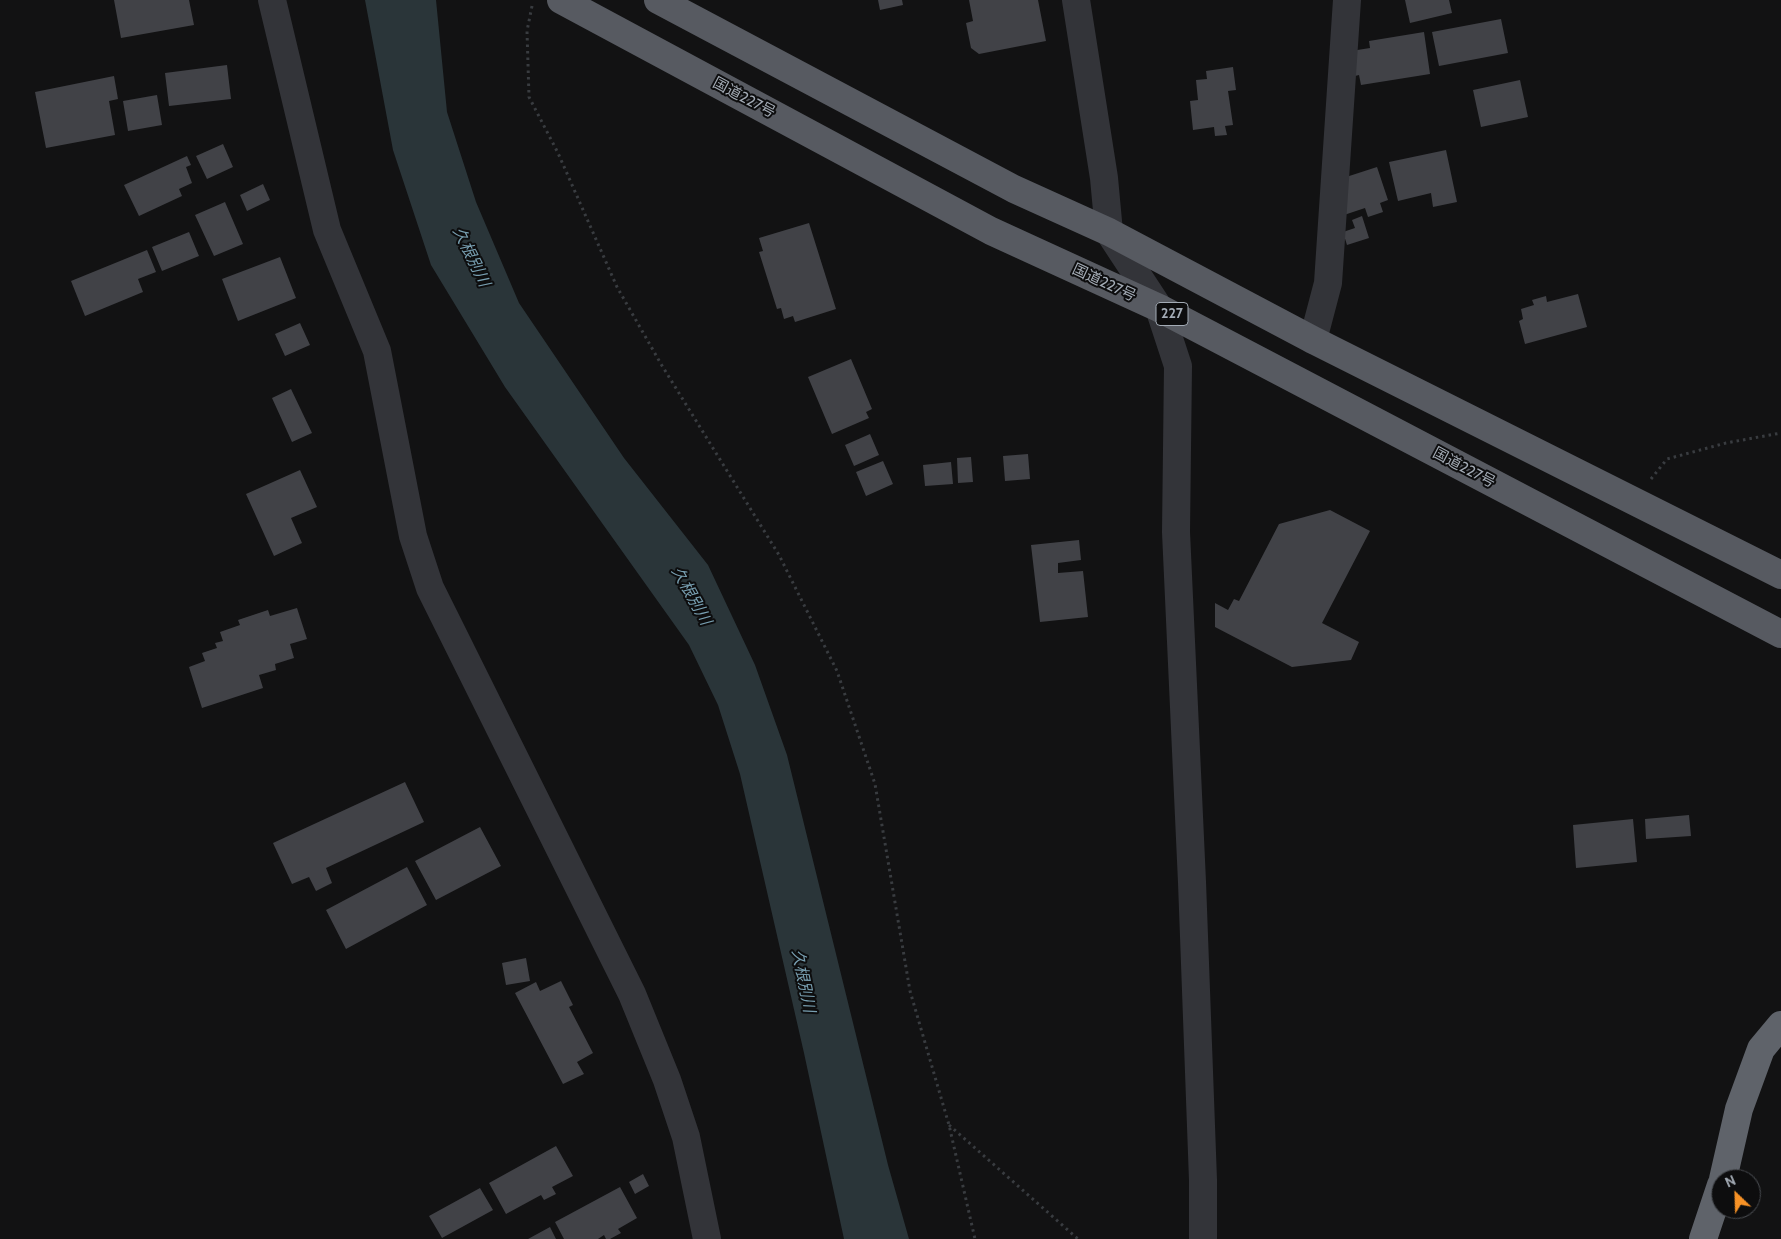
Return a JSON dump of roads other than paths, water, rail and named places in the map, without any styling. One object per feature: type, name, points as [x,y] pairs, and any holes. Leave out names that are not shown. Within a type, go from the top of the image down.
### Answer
[{"type":"highway","name":"国道227号","points":[[561,0],[991,231],[1159,308],[1781,634]]},
{"type":"highway","points":[[658,0],[1014,189],[1109,232],[1313,340],[1781,575]]},
{"type":"highway","points":[[1725,1169],[1739,1109],[1761,1049],[1781,1025]]},
{"type":"highway","points":[[1704,1239],[1711,1217]]},
{"type":"street","points":[[272,0],[327,230],[377,352],[413,536],[430,588],[632,994],[668,1080],[686,1137],[707,1239]]},
{"type":"street","points":[[1076,0],[1104,178],[1109,232],[1159,308],[1178,366],[1176,532],[1193,902],[1203,1239]]},
{"type":"street","points":[[1313,340],[1328,283],[1347,0]]},
{"type":"water","name":"久根別川","points":[[365,0],[436,0],[447,112],[476,202],[519,303],[624,458],[708,565],[755,665],[787,755],[888,1165],[909,1239],[844,1239],[804,1053],[740,774],[718,705],[689,645],[505,387],[431,265],[393,150]]}]
